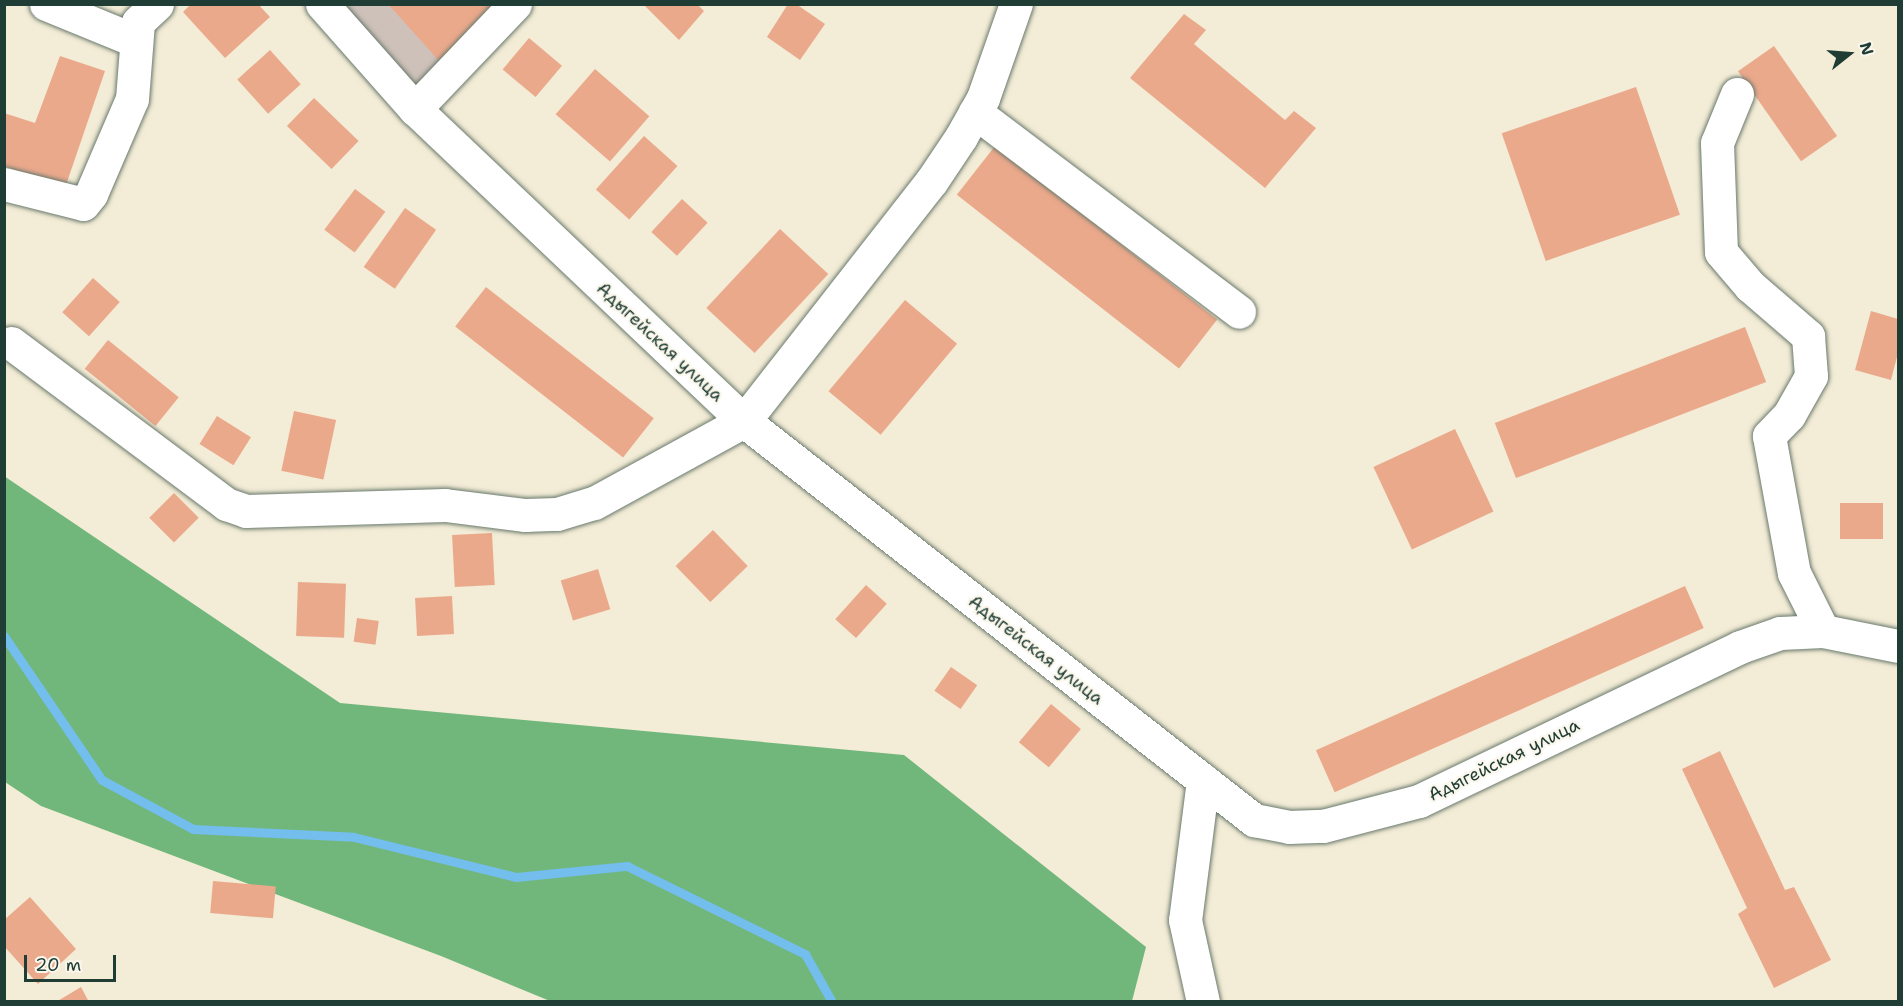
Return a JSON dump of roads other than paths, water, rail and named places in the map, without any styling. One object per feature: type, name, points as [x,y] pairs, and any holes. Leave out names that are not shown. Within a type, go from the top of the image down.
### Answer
[{"type":"street","points":[[46,4],[136,41]]},
{"type":"street","points":[[4,184],[83,204],[91,194],[132,99],[138,22],[157,4]]},
{"type":"street","name":"Адыгейская улица","points":[[322,4],[415,109],[744,421],[1254,820],[1289,827],[1323,826],[1419,801],[1740,647],[1780,633],[1823,631],[1899,646]]},
{"type":"street","points":[[415,109],[515,4]]},
{"type":"street","points":[[11,343],[226,504],[246,511],[445,505],[525,515],[557,514],[594,503],[744,421],[932,182],[975,112],[1016,4]]},
{"type":"street","points":[[1737,94],[1717,143],[1721,252],[1750,286],[1808,336],[1811,376],[1789,415],[1769,436],[1794,573],[1823,631]]},
{"type":"street","points":[[975,112],[1239,312]]},
{"type":"street","points":[[1203,780],[1185,920],[1203,1002]]},
{"type":"waterway","points":[[4,636],[102,780],[193,829],[354,837],[516,877],[627,866],[805,954],[832,1002]]}]
